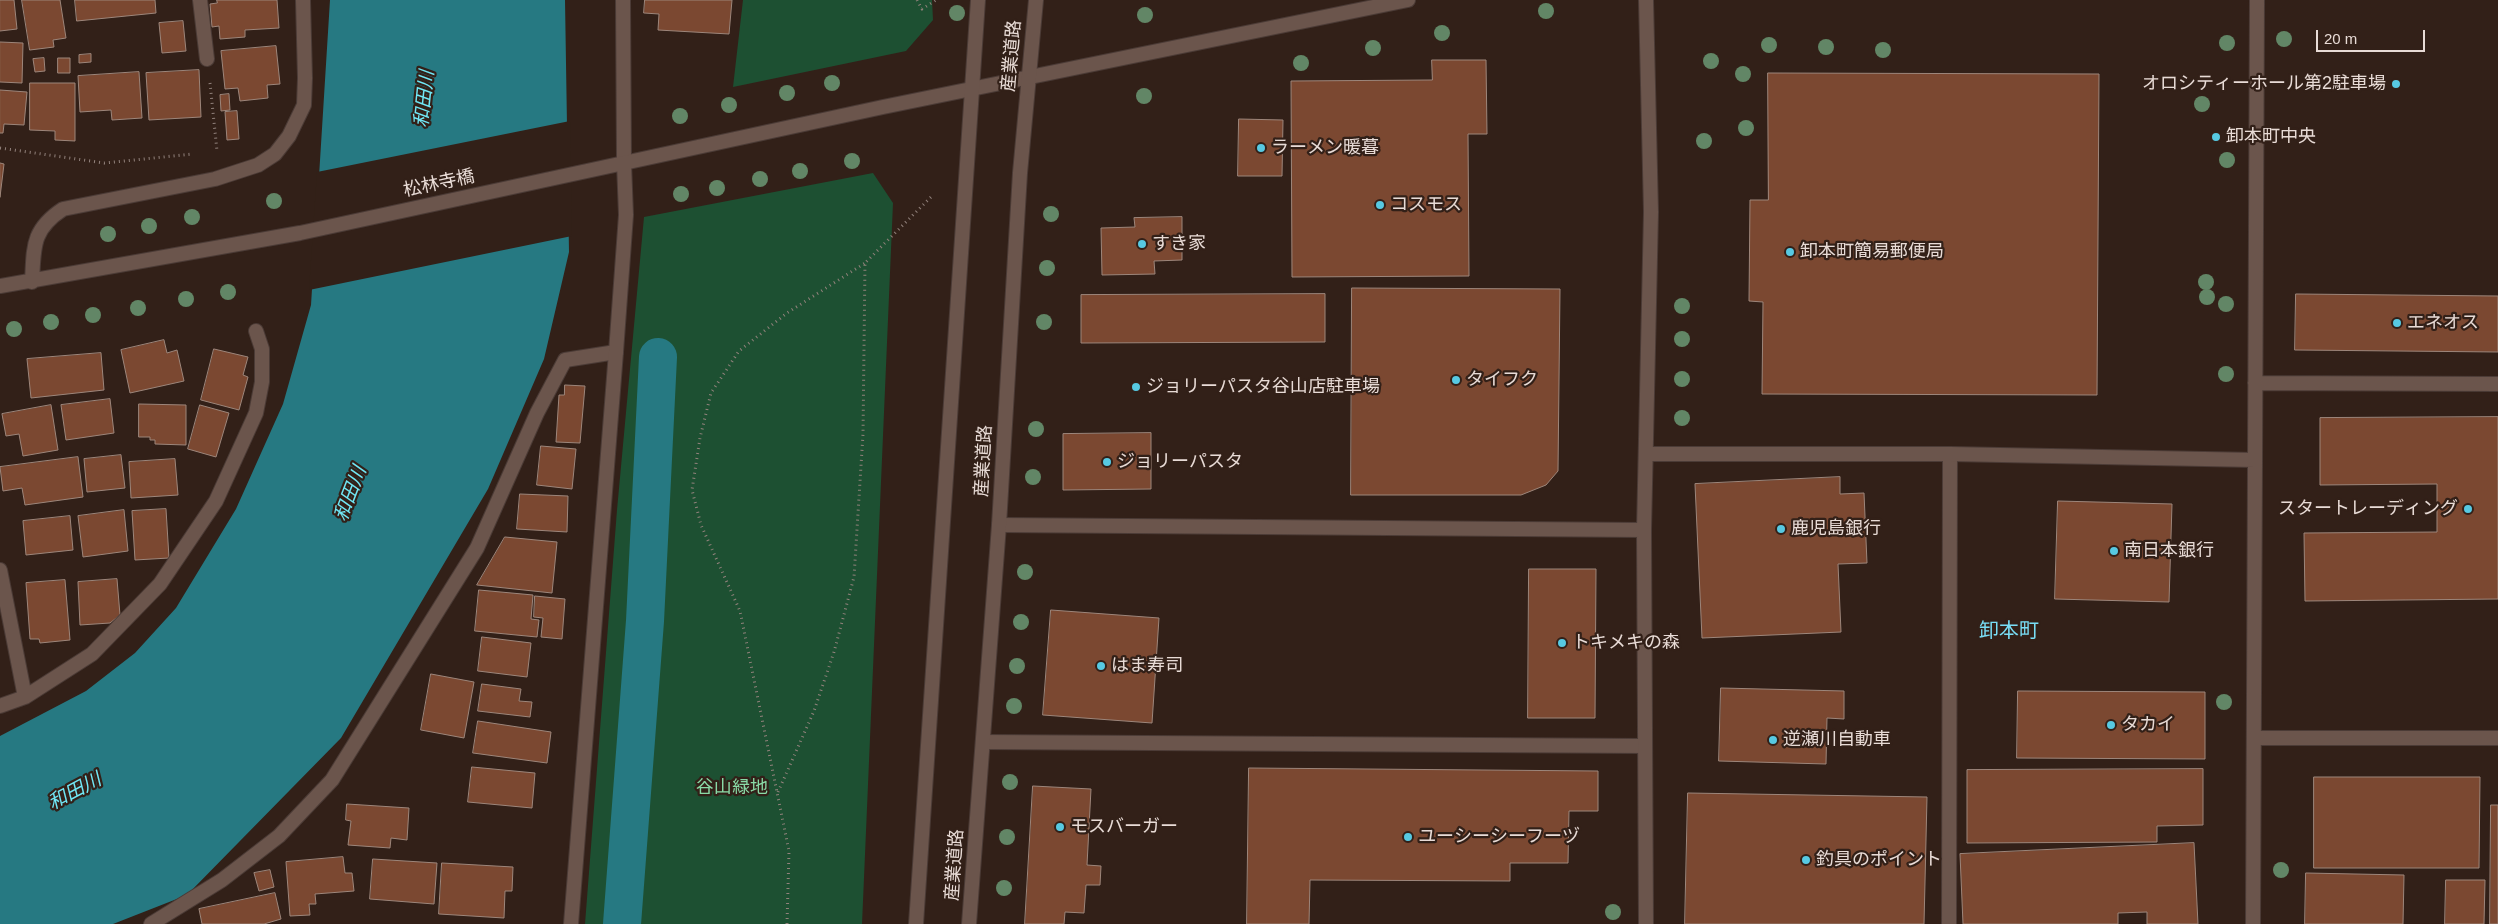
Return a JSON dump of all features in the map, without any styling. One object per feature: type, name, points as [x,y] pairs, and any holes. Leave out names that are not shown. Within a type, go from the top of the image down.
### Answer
[{"type":"street","points":[[200,0],[207,59]]},
{"type":"street","points":[[32,282],[35,238],[55,214],[63,209],[216,179],[258,165],[275,154],[289,136],[304,105],[303,0]]},
{"type":"street","points":[[570,924],[626,214],[623,0]]},
{"type":"street","name":"産業道路","points":[[916,924],[978,0]]},
{"type":"street","name":"産業道路","points":[[969,924],[999,525],[1020,173],[1036,0]]},
{"type":"street","name":"松林寺橋","points":[[0,286],[32,282],[300,233],[971,89],[1408,0]]},
{"type":"street","points":[[1646,0],[1651,212],[1644,530],[1646,924]]},
{"type":"street","points":[[2253,924],[2256,0]]},
{"type":"street","points":[[0,706],[25,696],[92,654],[160,584],[216,501],[256,413],[262,382],[262,349],[256,331]]},
{"type":"street","points":[[151,924],[222,880],[279,836],[332,780],[478,548],[537,413],[565,360],[616,352]]},
{"type":"street","points":[[2255,383],[2498,384]]},
{"type":"street","points":[[1646,454],[1950,454],[2255,460]]},
{"type":"street","points":[[1949,924],[1950,454]]},
{"type":"street","points":[[999,525],[1644,530]]},
{"type":"street","points":[[0,570],[25,696]]},
{"type":"street","points":[[2254,738],[2498,738]]},
{"type":"street","points":[[983,742],[1645,746]]},
{"type":"path","points":[[917,0],[922,9],[936,0]]},
{"type":"path","points":[[207,59],[217,152],[208,153]]},
{"type":"path","points":[[0,148],[104,163],[198,154]]},
{"type":"path","points":[[787,924],[789,851],[740,611],[701,525],[692,490],[700,438],[711,393],[739,352],[787,313],[865,263],[933,195]]},
{"type":"path","points":[[778,792],[814,711],[834,652],[854,578],[863,434],[865,263]]},
{"type":"green space","points":[[743,0],[932,0],[933,20],[906,51],[733,87]]},
{"type":"green space","name":"谷山緑地","points":[[873,173],[893,203],[862,924],[585,924],[617,510],[644,217]]},
{"type":"water","name":"和田川","points":[[330,0],[565,0],[569,252],[544,359],[488,489],[341,738],[187,895],[113,924],[0,924],[0,736],[86,691],[135,653],[176,608],[236,509],[283,404],[311,305]]},
{"type":"pier","points":[[570,121],[572,236],[309,290],[317,172]]},
{"type":"building","points":[[0,0],[14,0],[17,29],[0,31]]},
{"type":"building","points":[[22,0],[60,0],[66,38],[53,40],[54,47],[30,50]]},
{"type":"building","points":[[75,0],[155,0],[156,13],[77,21]]},
{"type":"building","points":[[217,0],[277,0],[279,28],[245,30],[245,37],[220,39],[219,26],[212,27],[210,4],[217,3]]},
{"type":"building","points":[[645,0],[732,0],[729,34],[658,30],[659,14],[644,13]]},
{"type":"building","points":[[183,21],[186,51],[162,53],[159,23]]},
{"type":"building","points":[[0,42],[23,43],[22,83],[0,82]]},
{"type":"building","points":[[276,46],[280,84],[267,85],[268,98],[240,101],[238,88],[225,89],[221,51]]},
{"type":"building","points":[[91,54],[91,62],[79,63],[79,55]]},
{"type":"building","points":[[44,58],[45,71],[35,72],[33,59]]},
{"type":"building","points":[[58,58],[70,58],[70,73],[58,73]]},
{"type":"building","name":"コスモス","points":[[1432,60],[1486,60],[1487,134],[1468,134],[1469,276],[1292,277],[1291,81],[1432,80]]},
{"type":"building","points":[[199,70],[201,117],[149,120],[146,73]]},
{"type":"building","points":[[139,72],[142,118],[112,120],[111,110],[80,112],[78,76]]},
{"type":"building","points":[[1768,73],[2099,74],[2097,395],[1762,394],[1763,302],[1749,301],[1750,200],[1768,200]]},
{"type":"building","points":[[30,83],[75,83],[75,141],[55,140],[55,131],[30,130]]},
{"type":"building","points":[[0,90],[27,92],[24,125],[4,124],[3,133],[0,133]]},
{"type":"building","points":[[229,94],[230,110],[221,111],[220,95]]},
{"type":"building","points":[[237,111],[239,139],[227,140],[225,112]]},
{"type":"building","name":"ラーメン暖暮","points":[[1239,119],[1283,120],[1282,176],[1238,176]]},
{"type":"building","points":[[0,163],[4,164],[0,197]]},
{"type":"building","name":"すき家","points":[[1182,217],[1182,260],[1154,261],[1155,274],[1102,275],[1101,228],[1135,227],[1134,218]]},
{"type":"building","name":"タイフク","points":[[1352,288],[1560,289],[1558,471],[1546,485],[1521,495],[1351,495]]},
{"type":"building","points":[[1325,294],[1325,342],[1081,343],[1081,295]]},
{"type":"building","name":"エネオス","points":[[2296,294],[2498,296],[2498,352],[2295,350]]},
{"type":"building","points":[[164,340],[167,353],[177,350],[184,381],[130,393],[121,350]]},
{"type":"building","points":[[214,349],[248,357],[243,375],[248,377],[239,410],[201,400]]},
{"type":"building","points":[[101,353],[104,390],[31,398],[27,359]]},
{"type":"building","points":[[565,385],[585,386],[580,443],[556,442],[559,395],[564,395]]},
{"type":"building","points":[[110,399],[114,433],[66,440],[61,405]]},
{"type":"building","points":[[139,404],[186,405],[186,445],[155,444],[155,440],[150,440],[150,437],[139,437]]},
{"type":"building","points":[[51,405],[58,450],[23,456],[19,434],[6,436],[2,414]]},
{"type":"building","points":[[200,405],[229,413],[216,457],[188,449]]},
{"type":"building","name":"スタートレーディング","points":[[2498,417],[2498,599],[2305,601],[2304,533],[2437,532],[2437,484],[2320,485],[2320,418]]},
{"type":"building","name":"ジョリーパスタ","points":[[1151,433],[1151,489],[1063,490],[1063,434]]},
{"type":"building","points":[[541,446],[576,449],[572,489],[537,485]]},
{"type":"building","points":[[121,455],[125,488],[87,492],[84,459]]},
{"type":"building","points":[[78,457],[83,497],[25,505],[22,488],[3,491],[0,467]]},
{"type":"building","points":[[175,459],[178,495],[131,498],[129,462]]},
{"type":"building","name":"鹿児島銀行","points":[[1840,477],[1840,494],[1864,493],[1867,563],[1838,564],[1841,632],[1702,638],[1695,484]]},
{"type":"building","points":[[520,494],[568,496],[567,532],[517,529]]},
{"type":"building","name":"南日本銀行","points":[[2058,501],[2172,504],[2169,602],[2055,599]]},
{"type":"building","points":[[166,509],[169,558],[135,560],[132,511]]},
{"type":"building","points":[[124,510],[128,551],[83,557],[78,516]]},
{"type":"building","points":[[70,516],[73,550],[26,555],[23,521]]},
{"type":"building","points":[[505,537],[557,542],[552,593],[477,585]]},
{"type":"building","name":"トキメキの森","points":[[1529,569],[1596,569],[1595,718],[1528,718]]},
{"type":"building","points":[[117,579],[120,615],[110,623],[80,625],[78,582]]},
{"type":"building","points":[[65,580],[70,640],[40,643],[39,639],[30,639],[26,583]]},
{"type":"building","points":[[479,590],[533,595],[531,619],[539,620],[537,637],[475,631]]},
{"type":"building","points":[[535,596],[565,599],[562,639],[541,637],[543,618],[534,617]]},
{"type":"building","name":"はま寿司","points":[[1051,610],[1159,618],[1152,723],[1043,715]]},
{"type":"building","points":[[482,637],[531,643],[527,677],[478,671]]},
{"type":"building","points":[[431,674],[474,682],[464,738],[421,730]]},
{"type":"building","points":[[482,684],[521,689],[519,701],[532,702],[530,717],[478,711]]},
{"type":"building","name":"逆瀬川自動車","points":[[1721,688],[1844,691],[1844,719],[1827,718],[1826,764],[1719,761]]},
{"type":"building","name":"タカイ","points":[[2018,691],[2205,692],[2205,759],[2017,758]]},
{"type":"building","points":[[478,721],[551,732],[547,763],[473,753]]},
{"type":"building","points":[[472,767],[535,773],[532,808],[468,802]]},
{"type":"building","name":"ユーシーシーフーヅ","points":[[1249,768],[1598,771],[1598,811],[1569,811],[1568,863],[1510,863],[1510,881],[1310,880],[1309,924],[1247,924]]},
{"type":"building","points":[[2203,769],[2203,825],[2157,826],[2157,842],[1967,843],[1967,770]]},
{"type":"building","points":[[2314,777],[2480,777],[2479,868],[2314,868]]},
{"type":"building","name":"モスバーガー","points":[[1033,786],[1091,789],[1087,865],[1101,866],[1100,885],[1086,885],[1084,913],[1065,912],[1064,924],[1025,924]]},
{"type":"building","name":"釣具のポイント","points":[[1688,793],[1927,797],[1924,924],[1685,924]]},
{"type":"building","points":[[347,804],[409,808],[407,840],[391,838],[390,848],[348,845],[351,821],[346,820]]},
{"type":"building","points":[[2491,805],[2498,805],[2498,924],[2490,924]]},
{"type":"building","points":[[2194,843],[2198,924],[2147,924],[2147,912],[2118,913],[2118,924],[1963,924],[1960,854]]},
{"type":"building","points":[[343,857],[345,873],[352,873],[354,891],[315,894],[316,904],[309,904],[310,915],[290,916],[286,862]]},
{"type":"building","points":[[373,859],[437,863],[434,904],[370,899]]},
{"type":"building","points":[[442,863],[513,867],[512,891],[505,891],[504,918],[439,914]]},
{"type":"building","points":[[270,870],[274,887],[259,891],[254,873]]},
{"type":"building","points":[[2306,873],[2404,875],[2403,924],[2305,924]]},
{"type":"building","points":[[2446,880],[2485,880],[2484,924],[2445,924]]},
{"type":"building","points":[[275,893],[281,919],[264,924],[202,924],[199,909]]},
{"type":"waterway","points":[[622,924],[645,621],[658,357]]},
{"type":"place","name":"オロシティーホール第2駐車場","points":[[2396,84]]},
{"type":"place","name":"卸本町中央","points":[[2216,137]]},
{"type":"place","name":"ラーメン暖暮","points":[[1261,148]]},
{"type":"place","name":"コスモス","points":[[1380,205]]},
{"type":"place","name":"すき家","points":[[1142,244]]},
{"type":"place","name":"卸本町簡易郵便局","points":[[1790,252]]},
{"type":"place","name":"エネオス","points":[[2397,323]]},
{"type":"place","name":"タイフク","points":[[1456,380]]},
{"type":"place","name":"ジョリーパスタ谷山店駐車場","points":[[1136,387]]},
{"type":"place","name":"ジョリーパスタ","points":[[1107,462]]},
{"type":"place","name":"スタートレーディング","points":[[2468,509]]},
{"type":"place","name":"鹿児島銀行","points":[[1781,529]]},
{"type":"place","name":"南日本銀行","points":[[2114,551]]},
{"type":"place","name":"トキメキの森","points":[[1562,643]]},
{"type":"place","name":"はま寿司","points":[[1101,666]]},
{"type":"place","name":"タカイ","points":[[2111,725]]},
{"type":"place","name":"逆瀬川自動車","points":[[1773,740]]},
{"type":"place","name":"モスバーガー","points":[[1060,827]]},
{"type":"place","name":"ユーシーシーフーヅ","points":[[1408,837]]},
{"type":"place","name":"釣具のポイント","points":[[1806,860]]},
{"type":"district","name":"卸本町","points":[[2009,631]]}]
